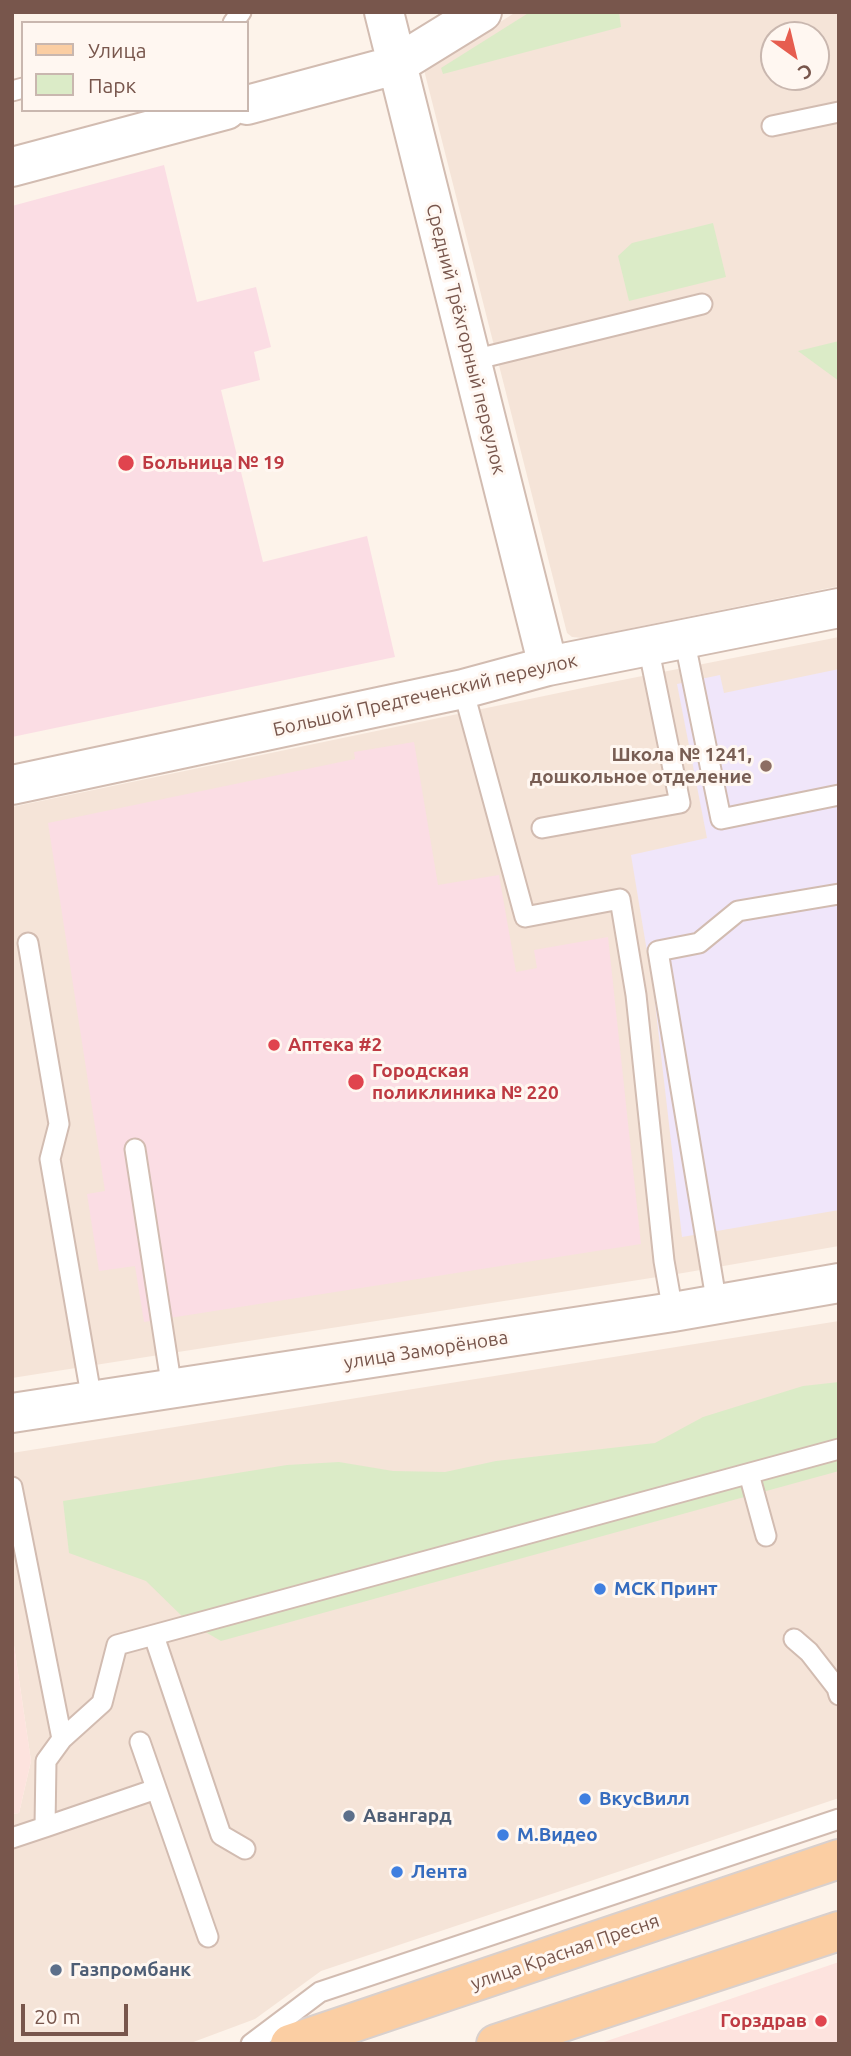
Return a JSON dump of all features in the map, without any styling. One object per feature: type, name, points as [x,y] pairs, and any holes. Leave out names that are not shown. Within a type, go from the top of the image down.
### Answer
[{"type":"main road","name":"улица Красная Пресня","points":[[290,2044],[839,1860]]},
{"type":"main road","points":[[496,2044],[839,1931]]},
{"type":"street","name":"Средний Трёхгорный переулок","points":[[384,12],[548,666]]},
{"type":"street","points":[[248,105],[396,65],[482,12]]},
{"type":"street","points":[[12,167],[218,112]]},
{"type":"street","name":"Большой Предтеченский переулок","points":[[12,785],[463,689],[548,666],[839,608]]},
{"type":"street","name":"улица Заморёнова","points":[[12,1413],[673,1312],[839,1283]]},
{"type":"lane","points":[[772,126],[839,112]]},
{"type":"lane","points":[[472,360],[702,304]]},
{"type":"lane","points":[[684,638],[722,819],[839,795]]},
{"type":"lane","points":[[542,828],[680,803],[648,646]]},
{"type":"lane","points":[[463,689],[525,917],[620,899],[636,995],[664,1261],[673,1312]]},
{"type":"lane","points":[[717,1305],[658,951],[699,943],[738,911],[839,894]]},
{"type":"lane","points":[[28,943],[59,1124],[50,1159],[92,1401]]},
{"type":"lane","points":[[135,1149],[172,1389]]},
{"type":"lane","points":[[44,1827],[46,1761],[62,1739],[102,1703],[117,1645],[839,1449]]},
{"type":"lane","points":[[749,1474],[766,1536]]},
{"type":"lane","points":[[12,1487],[62,1739]]},
{"type":"lane","points":[[154,1636],[221,1835],[245,1849]]},
{"type":"lane","points":[[794,1639],[809,1653],[839,1695]]},
{"type":"lane","points":[[140,1742],[208,1937]]},
{"type":"lane","points":[[12,1838],[156,1788]]},
{"type":"lane","points":[[251,2044],[320,1992],[839,1819]]},
{"type":"shaded area","points":[[516,12],[839,12],[839,586],[583,638],[572,637],[567,633],[424,70]]},
{"type":"shaded area","name":"Больница № 19","points":[[164,165],[197,302],[256,287],[271,347],[254,352],[260,380],[221,390],[263,562],[367,536],[395,657],[12,737],[12,206]]},
{"type":"shaded area","points":[[839,637],[839,1246],[12,1378],[12,807]]},
{"type":"shaded area","points":[[839,669],[839,1210],[682,1237],[654,994],[631,855],[707,838],[677,684],[720,675],[724,693]]},
{"type":"shaded area","name":"Городская поликлиника № 220","points":[[414,742],[438,885],[499,875],[516,972],[537,968],[534,950],[608,937],[641,1244],[144,1322],[135,1266],[99,1271],[87,1194],[105,1191],[48,823],[355,759],[354,752]]},
{"type":"shaded area","points":[[839,1321],[839,1798],[321,1971],[255,2019],[188,2044],[12,2044],[12,1814],[19,1813],[31,1761],[12,1632],[12,1453]]},
{"type":"shaded area","points":[[12,1632],[31,1761],[19,1813],[12,1814]]},
{"type":"shaded area","points":[[839,1962],[839,2044],[598,2044]]},
{"type":"green space","points":[[530,12],[619,12],[621,27],[443,74],[441,68]]},
{"type":"green space","points":[[713,223],[726,277],[629,301],[618,256],[632,243]]},
{"type":"green space","points":[[839,341],[839,381],[798,351]]},
{"type":"green space","points":[[839,1382],[839,1471],[221,1641],[188,1622],[146,1581],[69,1553],[63,1501],[287,1465],[339,1462],[393,1471],[445,1472],[496,1461],[655,1443],[703,1417],[803,1386]]},
{"type":"place","name":"Больница № 19","points":[[126,463]]},
{"type":"place","name":"Школа № 1241, дошкольное отделение","points":[[766,766]]},
{"type":"place","name":"Аптека #2","points":[[274,1045]]},
{"type":"place","name":"Городская поликлиника № 220","points":[[356,1082]]},
{"type":"place","name":"МСК Принт","points":[[600,1589]]},
{"type":"place","name":"ВкусВилл","points":[[585,1799]]},
{"type":"place","name":"Авангард","points":[[349,1816]]},
{"type":"place","name":"М.Видео","points":[[503,1835]]},
{"type":"place","name":"Лента","points":[[397,1872]]},
{"type":"place","name":"Газпромбанк","points":[[56,1970]]},
{"type":"place","name":"Горздрав","points":[[821,2021]]}]
